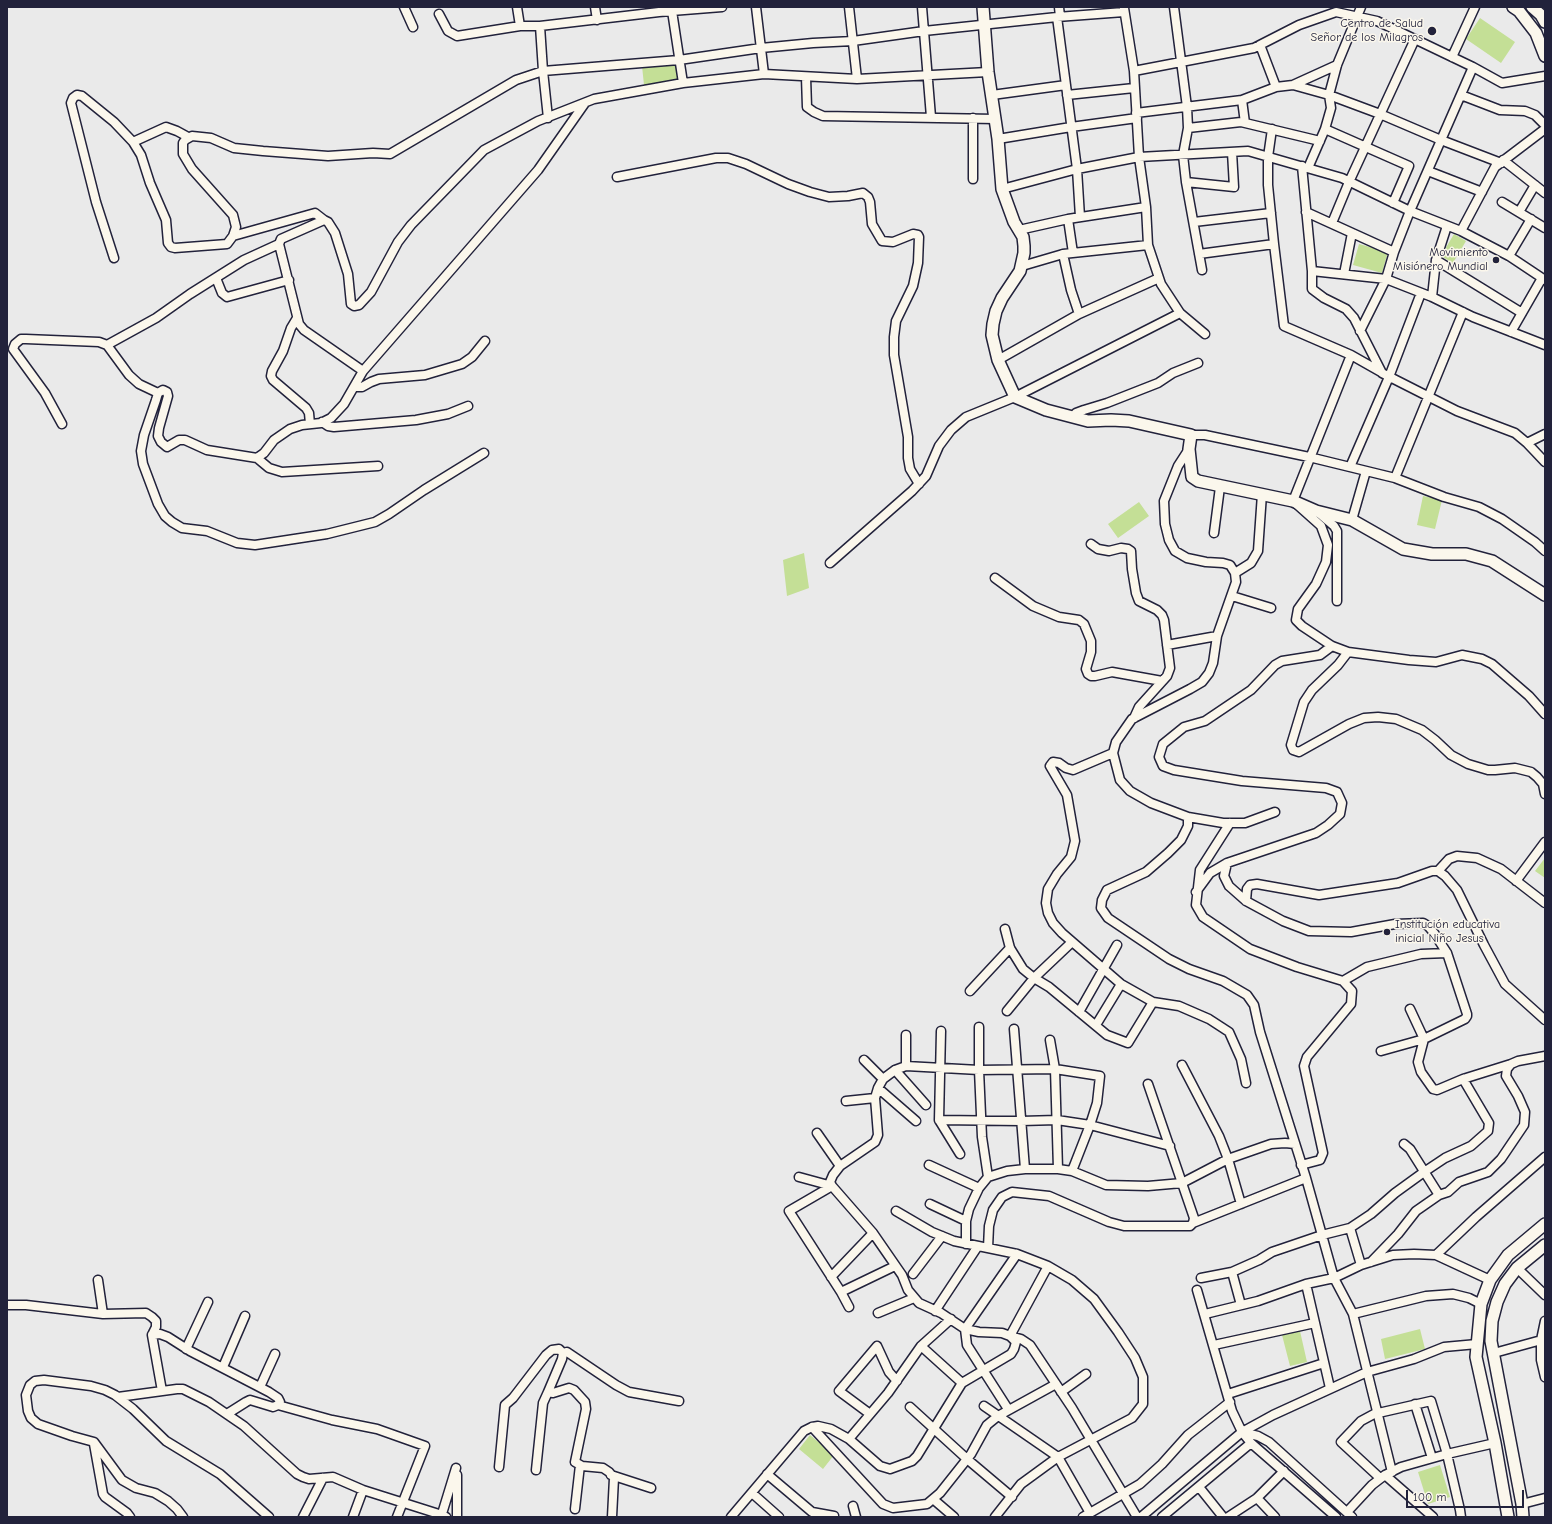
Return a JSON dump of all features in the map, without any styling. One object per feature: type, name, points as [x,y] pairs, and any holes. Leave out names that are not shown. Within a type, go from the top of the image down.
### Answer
[{"type":"street","points":[[404,7],[413,27]]},
{"type":"street","points":[[517,7],[520,26]]},
{"type":"street","points":[[595,7],[597,20]]},
{"type":"street","points":[[440,14],[448,31],[457,36],[520,26],[540,26],[597,20],[659,10],[672,11],[722,7]]},
{"type":"street","points":[[756,7],[764,74]]},
{"type":"street","points":[[849,7],[857,79]]},
{"type":"street","points":[[922,7],[931,117]]},
{"type":"street","points":[[983,7],[988,72],[996,118],[1002,190],[1014,222],[1023,237],[1024,246],[1022,266],[1002,298],[996,311],[992,335],[998,360],[1015,397],[1046,410],[1088,421],[1129,421],[1191,435],[1205,435],[1310,457],[1395,478],[1444,497],[1479,507],[1502,519],[1536,542],[1545,551]]},
{"type":"street","points":[[1059,7],[1067,95],[1077,170],[1080,217]]},
{"type":"street","points":[[1174,7],[1187,108],[1188,128],[1183,155],[1186,182],[1202,270]]},
{"type":"street","points":[[1361,7],[1337,66],[1329,95],[1331,108],[1325,128],[1305,167],[1306,212],[1312,271],[1312,289],[1324,298],[1346,309],[1354,318],[1386,375]]},
{"type":"street","points":[[1452,57],[1475,7]]},
{"type":"street","points":[[1513,7],[1519,11],[1536,33],[1545,56]]},
{"type":"street","points":[[1532,7],[1541,15],[1545,22]]},
{"type":"street","points":[[114,258],[96,202],[82,149],[72,102],[73,98],[77,95],[82,96],[114,122],[133,142],[141,155],[150,183],[166,220],[169,246],[175,248],[227,244],[233,236],[236,227],[233,215],[192,169],[183,154],[183,143],[188,137],[196,135],[211,138],[234,148],[328,156],[373,153],[390,154],[516,80],[543,71],[680,60],[761,48],[852,41],[924,31],[1124,9],[1134,71],[1139,157],[1146,207],[1148,245],[1161,284],[1180,313],[1205,334]]},
{"type":"street","points":[[672,11],[683,83]]},
{"type":"street","points":[[1134,71],[1254,48],[1299,25],[1336,12],[1377,21],[1473,67],[1502,83],[1545,76]]},
{"type":"street","points":[[540,26],[548,118]]},
{"type":"street","points":[[1332,223],[1365,146],[1415,39]]},
{"type":"street","points":[[1260,45],[1276,87]]},
{"type":"street","points":[[998,139],[1242,100],[1276,87],[1293,85],[1337,66]]},
{"type":"street","points":[[1360,331],[1386,279],[1394,252],[1410,211],[1473,67]]},
{"type":"street","points":[[233,236],[315,213],[328,222],[335,233],[348,274],[351,304],[354,306],[359,305],[371,292],[398,242],[411,225],[484,150],[538,122],[585,103],[604,96],[683,83],[764,74],[857,79],[927,74],[988,72]]},
{"type":"street","points":[[806,77],[807,107],[823,116],[996,118]]},
{"type":"street","points":[[992,95],[1066,85]]},
{"type":"street","points":[[1293,85],[1329,95],[1380,114],[1441,140],[1502,162],[1541,187],[1519,212]]},
{"type":"street","points":[[1067,95],[1134,88]]},
{"type":"street","points":[[1461,95],[1500,110],[1525,111],[1535,116],[1545,125]]},
{"type":"street","points":[[1242,100],[1245,123]]},
{"type":"street","points":[[257,458],[262,455],[274,440],[296,426],[322,422],[331,418],[341,409],[363,371],[538,170],[585,103]]},
{"type":"street","points":[[973,118],[973,179]]},
{"type":"street","points":[[1188,128],[1245,123],[1320,140]]},
{"type":"street","points":[[133,142],[166,127],[188,137]]},
{"type":"street","points":[[1325,128],[1409,166],[1394,203]]},
{"type":"street","points":[[1272,129],[1268,156],[1268,185],[1284,326],[1351,355],[1456,411],[1503,428],[1515,434],[1527,443],[1545,462]]},
{"type":"street","points":[[1461,231],[1495,167],[1545,130]]},
{"type":"street","points":[[1002,190],[1077,170],[1139,157],[1248,151],[1268,156],[1342,178],[1410,211],[1461,231],[1509,256],[1544,279],[1522,313],[1512,332]]},
{"type":"street","points":[[1186,182],[1234,188],[1232,152]]},
{"type":"street","points":[[616,177],[716,158],[728,158],[746,164],[788,184],[829,197],[848,196],[863,193],[868,197],[870,202],[872,224],[882,241],[893,242],[913,234],[918,234],[918,263],[913,286],[896,321],[894,337],[894,356],[908,438],[908,458],[910,469],[918,484]]},
{"type":"street","points":[[1428,171],[1482,192]]},
{"type":"street","points":[[1502,202],[1545,228]]},
{"type":"street","points":[[1020,230],[1068,219],[1146,207]]},
{"type":"street","points":[[1306,212],[1394,252]]},
{"type":"street","points":[[1194,222],[1271,213]]},
{"type":"street","points":[[1068,219],[1073,253]]},
{"type":"street","points":[[1509,256],[1531,219]]},
{"type":"street","points":[[107,345],[156,318],[190,294],[244,260],[279,244],[281,239],[284,237],[324,220]]},
{"type":"street","points":[[1432,297],[1436,260],[1447,226]]},
{"type":"street","points":[[1344,274],[1352,233]]},
{"type":"street","points":[[279,244],[289,280],[297,318],[304,330],[363,371]]},
{"type":"street","points":[[1199,254],[1274,244]]},
{"type":"street","points":[[1022,266],[1063,254],[1148,245]]},
{"type":"street","points":[[1063,254],[1071,290],[1079,314]]},
{"type":"street","points":[[1436,260],[1522,313]]},
{"type":"street","points":[[1312,271],[1386,279],[1421,292],[1463,312],[1545,345]]},
{"type":"street","points":[[216,278],[222,293],[227,296],[289,280]]},
{"type":"street","points":[[998,360],[1079,314],[1159,278]]},
{"type":"street","points":[[1350,467],[1386,375],[1421,292]]},
{"type":"street","points":[[1395,478],[1427,396],[1463,312]]},
{"type":"street","points":[[830,563],[912,492],[926,476],[939,446],[951,430],[966,417],[1015,397],[1180,313]]},
{"type":"street","points":[[297,318],[291,328],[271,376],[273,380],[306,408],[310,416],[310,424]]},
{"type":"street","points":[[62,424],[45,393],[13,349],[15,344],[21,339],[99,342],[107,345],[129,375],[138,384],[158,393]]},
{"type":"street","points":[[354,387],[362,387],[379,379],[424,375],[462,364],[472,357],[485,341]]},
{"type":"street","points":[[1293,501],[1351,355]]},
{"type":"street","points":[[1073,417],[1076,413],[1107,403],[1158,383],[1173,373],[1198,363]]},
{"type":"street","points":[[378,466],[282,472],[269,468],[257,458],[207,450],[185,440],[179,440],[174,445],[167,447],[160,440],[158,432],[168,394],[163,390],[158,393],[144,435],[142,451],[143,464],[161,510],[172,522],[182,528],[207,531],[243,544],[255,545],[312,536],[375,522],[484,453]]},
{"type":"street","points":[[322,422],[328,426],[334,427],[421,419],[448,414],[468,406]]},
{"type":"street","points":[[1527,443],[1545,434]]},
{"type":"street","points":[[1191,435],[1189,449],[1192,478],[1198,481],[1220,487],[1293,501],[1316,510],[1352,520],[1403,549],[1432,554],[1466,554],[1492,561],[1545,595]]},
{"type":"street","points":[[1134,718],[1202,682],[1209,673],[1213,663],[1217,636],[1236,582],[1235,573],[1230,565],[1187,558],[1175,551],[1169,540],[1165,524],[1164,501],[1178,466],[1189,449]]},
{"type":"street","points":[[1352,520],[1366,471]]},
{"type":"street","points":[[1214,533],[1220,487]]},
{"type":"street","points":[[1235,573],[1252,563],[1258,551],[1262,494]]},
{"type":"street","points":[[1293,501],[1321,526],[1328,545],[1326,562],[1316,584],[1298,609],[1296,620],[1302,626],[1332,646],[1348,652],[1436,662],[1462,655],[1482,659],[1492,664],[1529,696],[1545,714]]},
{"type":"street","points":[[1316,510],[1334,526],[1337,531],[1337,601]]},
{"type":"street","points":[[1091,544],[1098,548],[1109,550],[1128,548],[1131,552],[1132,569],[1136,593],[1139,601],[1162,615],[1164,620],[1170,668],[1167,676],[1138,707],[1134,718],[1116,742],[1113,753],[1120,780],[1130,791],[1152,803],[1188,817],[1230,823],[1245,823],[1275,812]]},
{"type":"street","points":[[995,578],[1033,606],[1059,617],[1079,620],[1084,624],[1091,641],[1091,652],[1086,669],[1088,674],[1095,676],[1112,672],[1162,681]]},
{"type":"street","points":[[1232,596],[1271,608]]},
{"type":"street","points":[[1167,645],[1217,636]]},
{"type":"street","points":[[1196,892],[1210,873],[1227,863],[1316,833],[1328,826],[1340,814],[1342,803],[1337,792],[1326,788],[1242,781],[1174,770],[1163,766],[1159,757],[1163,744],[1184,727],[1205,721],[1251,690],[1282,661],[1320,655],[1332,646]]},
{"type":"street","points":[[1348,652],[1338,665],[1312,690],[1304,702],[1291,745],[1293,750],[1299,752],[1349,724],[1364,718],[1378,717],[1396,719],[1422,730],[1451,755],[1468,764],[1488,770],[1515,768],[1531,772],[1542,784],[1545,794]]},
{"type":"street","points":[[1113,753],[1073,770],[1066,768],[1059,763],[1053,762],[1050,766],[1067,795],[1075,841],[1071,857],[1057,874],[1048,889],[1046,903],[1048,913],[1053,923],[1072,942],[1121,984],[1153,1002],[1179,1006],[1209,1019],[1229,1032],[1241,1059],[1246,1083]]},
{"type":"street","points":[[1188,817],[1188,826],[1181,840],[1146,872],[1107,890],[1102,900],[1102,908],[1108,918],[1169,959],[1189,969],[1223,981],[1247,995],[1254,1005],[1260,1032],[1306,1178],[1334,1278],[1353,1314],[1378,1413],[1386,1475]]},
{"type":"street","points":[[1230,823],[1200,870],[1196,892],[1196,905],[1203,918],[1250,950],[1297,967],[1343,981],[1352,991],[1351,1004],[1307,1057],[1304,1066],[1323,1153],[1320,1160],[1301,1165]]},
{"type":"street","points":[[1516,881],[1545,842]]},
{"type":"street","points":[[1438,871],[1449,859],[1457,856],[1469,857],[1493,864],[1545,903]]},
{"type":"street","points":[[1227,863],[1224,876],[1228,886],[1246,901],[1283,921],[1309,931],[1351,932],[1395,924],[1423,924],[1428,926],[1434,933],[1447,953],[1468,1014],[1465,1019],[1424,1038],[1381,1051]]},
{"type":"street","points":[[1246,901],[1247,889],[1250,886],[1257,884],[1318,895],[1398,883],[1432,871],[1438,871],[1445,876],[1457,890],[1505,984],[1545,1020]]},
{"type":"street","points":[[1004,929],[1010,948],[1023,969],[1049,987],[1107,1035],[1128,1043],[1153,1002]]},
{"type":"street","points":[[1007,1011],[1034,978],[1072,942]]},
{"type":"street","points":[[1079,1012],[1117,945]]},
{"type":"street","points":[[970,991],[1010,948]]},
{"type":"street","points":[[1343,981],[1367,967],[1421,954],[1447,953]]},
{"type":"street","points":[[1096,1025],[1121,984]]},
{"type":"street","points":[[1410,1009],[1424,1038],[1418,1062],[1421,1072],[1433,1089],[1437,1090],[1463,1079],[1518,1061],[1545,1056]]},
{"type":"street","points":[[979,1027],[982,1137],[988,1177]]},
{"type":"street","points":[[1014,1029],[1025,1169]]},
{"type":"street","points":[[941,1031],[939,1120],[960,1154]]},
{"type":"street","points":[[906,1035],[906,1066]]},
{"type":"street","points":[[1050,1040],[1055,1069],[1058,1169]]},
{"type":"street","points":[[864,1060],[883,1079]]},
{"type":"street","points":[[1371,1262],[1398,1234],[1416,1211],[1439,1195],[1448,1192],[1459,1182],[1488,1172],[1501,1159],[1524,1125],[1525,1112],[1518,1096],[1506,1076],[1507,1069],[1512,1064]]},
{"type":"street","points":[[1182,1065],[1219,1136],[1228,1159],[1241,1204]]},
{"type":"street","points":[[1072,1171],[1097,1103],[1100,1076],[1055,1069],[979,1070],[906,1066],[895,1070],[883,1079],[878,1088],[875,1098],[878,1135],[875,1142],[840,1166],[832,1175],[830,1182],[873,1233],[895,1266],[908,1290],[919,1303],[951,1319],[966,1329],[979,1332],[1002,1333],[1021,1339],[1030,1345],[1061,1392],[1137,1517]]},
{"type":"street","points":[[895,1070],[926,1105]]},
{"type":"street","points":[[1201,1278],[1232,1272],[1259,1260],[1272,1252],[1322,1234],[1350,1228],[1372,1214],[1395,1193],[1424,1172],[1445,1158],[1471,1146],[1488,1131],[1489,1123],[1463,1079]]},
{"type":"street","points":[[1148,1084],[1194,1218],[1193,1223]]},
{"type":"street","points":[[878,1088],[916,1122]]},
{"type":"street","points":[[846,1101],[875,1098]]},
{"type":"street","points":[[939,1120],[1057,1120],[1090,1124],[1170,1146]]},
{"type":"street","points":[[817,1133],[840,1166]]},
{"type":"street","points":[[966,1244],[966,1221],[969,1209],[979,1188],[988,1177],[1007,1171],[1025,1169],[1058,1169],[1072,1171],[1106,1185],[1148,1186],[1182,1183],[1228,1159],[1271,1144],[1295,1144]]},
{"type":"street","points":[[1404,1144],[1410,1148],[1439,1195]]},
{"type":"street","points":[[1436,1255],[1476,1217],[1525,1176],[1545,1157]]},
{"type":"street","points":[[928,1165],[979,1188]]},
{"type":"street","points":[[799,1177],[832,1186]]},
{"type":"street","points":[[988,1248],[989,1226],[993,1210],[1002,1197],[1012,1192],[1049,1196],[1109,1222],[1124,1226],[1190,1226],[1193,1223],[1306,1178]]},
{"type":"street","points":[[832,1186],[789,1211],[849,1307]]},
{"type":"street","points":[[930,1204],[966,1221]]},
{"type":"street","points":[[896,1211],[932,1232],[942,1236],[966,1244],[1017,1254],[1048,1266],[1072,1280],[1094,1298],[1135,1358],[1143,1377],[1143,1404],[1132,1418],[1058,1457],[1022,1484],[995,1517]]},
{"type":"street","points":[[1508,1517],[1495,1442],[1476,1357],[1481,1304],[1490,1280],[1508,1255],[1545,1224]]},
{"type":"street","points":[[1350,1228],[1361,1265]]},
{"type":"street","points":[[831,1277],[873,1233]]},
{"type":"street","points":[[913,1274],[942,1236]]},
{"type":"street","points":[[1523,1517],[1522,1504],[1491,1341],[1492,1321],[1497,1302],[1505,1284],[1517,1268],[1545,1244]]},
{"type":"street","points":[[935,1311],[978,1246]]},
{"type":"street","points":[[1008,1410],[967,1345],[966,1329],[1017,1254]]},
{"type":"street","points":[[1205,1314],[1258,1301],[1306,1284],[1334,1278],[1361,1265],[1393,1256],[1414,1254],[1436,1255],[1490,1280]]},
{"type":"street","points":[[841,1292],[895,1266]]},
{"type":"street","points":[[1010,1336],[1048,1266]]},
{"type":"street","points":[[1517,1268],[1545,1295]]},
{"type":"street","points":[[1232,1272],[1241,1305]]},
{"type":"street","points":[[98,1280],[103,1314]]},
{"type":"street","points":[[1306,1284],[1330,1388]]},
{"type":"street","points":[[1197,1290],[1232,1411],[1242,1432],[1251,1443],[1336,1517]]},
{"type":"street","points":[[1353,1314],[1426,1296],[1454,1294],[1469,1298],[1481,1304]]},
{"type":"street","points":[[878,1313],[914,1298]]},
{"type":"street","points":[[186,1349],[208,1302]]},
{"type":"street","points":[[7,1305],[26,1305],[103,1314],[129,1312],[146,1313],[152,1316],[156,1321],[156,1327],[152,1335],[162,1391]]},
{"type":"street","points":[[223,1367],[245,1316]]},
{"type":"street","points":[[849,1439],[897,1380],[921,1346],[951,1319]]},
{"type":"street","points":[[1545,1321],[1541,1360],[1545,1378]]},
{"type":"street","points":[[1214,1345],[1315,1323]]},
{"type":"street","points":[[152,1335],[160,1334],[260,1387],[278,1398],[280,1402],[278,1405]]},
{"type":"street","points":[[731,1517],[804,1431],[812,1427],[818,1426],[831,1430],[849,1439],[880,1466],[890,1469],[907,1464],[917,1456],[962,1383],[1011,1354],[1016,1342],[1010,1336]]},
{"type":"street","points":[[1494,1353],[1543,1339]]},
{"type":"street","points":[[1142,1517],[1242,1432],[1273,1415],[1367,1372],[1414,1359],[1444,1347],[1477,1344]]},
{"type":"street","points":[[870,1414],[838,1391],[877,1346],[889,1372],[897,1380]]},
{"type":"street","points":[[921,1346],[962,1383]]},
{"type":"street","points":[[499,1467],[505,1405],[513,1398],[546,1355],[552,1350],[559,1349],[563,1353],[567,1352],[629,1392],[679,1401]]},
{"type":"street","points":[[536,1470],[543,1403],[559,1368],[563,1353]]},
{"type":"street","points":[[260,1387],[275,1354]]},
{"type":"street","points":[[1082,1517],[1140,1484],[1162,1464],[1188,1435],[1229,1398],[1324,1363]]},
{"type":"street","points":[[1061,1392],[1086,1374]]},
{"type":"street","points":[[182,1517],[177,1509],[168,1500],[155,1493],[136,1488],[122,1480],[94,1442],[38,1424],[31,1418],[28,1411],[26,1395],[30,1385],[44,1380],[91,1386],[105,1390],[118,1397],[166,1441],[220,1474],[269,1517]]},
{"type":"street","points":[[812,1427],[834,1449],[883,1504],[893,1508],[905,1508],[927,1504],[933,1499],[967,1459],[987,1425],[1008,1410],[1056,1384]]},
{"type":"street","points":[[548,1392],[553,1393],[569,1388],[574,1390],[584,1402],[586,1409],[575,1462],[580,1465],[603,1468],[614,1478],[612,1517]]},
{"type":"street","points":[[118,1397],[183,1389],[209,1402],[244,1426],[297,1474],[309,1479],[333,1478],[363,1490],[443,1516],[456,1468],[457,1517]]},
{"type":"street","points":[[227,1414],[250,1400],[273,1406],[278,1405],[332,1420],[378,1428],[425,1446],[397,1517]]},
{"type":"street","points":[[1432,1517],[1386,1475],[1341,1442],[1361,1421],[1378,1413],[1431,1401],[1447,1454],[1460,1510],[1460,1517]]},
{"type":"street","points":[[1415,1404],[1432,1458]]},
{"type":"street","points":[[984,1406],[1058,1457],[1090,1513]]},
{"type":"street","points":[[910,1407],[967,1459],[1012,1497]]},
{"type":"street","points":[[1242,1432],[1258,1436],[1269,1442],[1350,1514],[1372,1485],[1401,1467],[1495,1442]]},
{"type":"street","points":[[94,1442],[103,1494],[130,1517]]},
{"type":"street","points":[[1162,1517],[1251,1443]]},
{"type":"street","points":[[575,1509],[580,1465]]},
{"type":"street","points":[[1228,1517],[1257,1498],[1284,1471]]},
{"type":"street","points":[[767,1474],[812,1512],[834,1517]]},
{"type":"street","points":[[611,1475],[651,1488]]},
{"type":"street","points":[[303,1517],[323,1478]]},
{"type":"street","points":[[1199,1487],[1223,1517]]},
{"type":"street","points":[[352,1517],[363,1490]]},
{"type":"street","points":[[752,1492],[779,1517]]},
{"type":"street","points":[[1257,1498],[1275,1517]]},
{"type":"street","points":[[1522,1504],[1545,1498]]},
{"type":"street","points":[[933,1499],[954,1517]]},
{"type":"street","points":[[854,1506],[856,1517]]},
{"type":"green space","points":[[1480,18],[1515,42],[1501,63],[1466,39]]},
{"type":"green space","points":[[676,63],[678,82],[644,85],[642,66]]},
{"type":"green space","points":[[1454,234],[1466,241],[1453,263],[1441,256]]},
{"type":"green space","points":[[1359,244],[1388,252],[1382,273],[1353,265]]},
{"type":"green space","points":[[1423,496],[1442,500],[1435,529],[1417,525]]},
{"type":"green space","points":[[1139,502],[1149,516],[1118,538],[1108,524]]},
{"type":"green space","points":[[804,553],[809,588],[787,596],[783,560]]},
{"type":"green space","points":[[1545,858],[1545,878],[1535,871]]},
{"type":"green space","points":[[1420,1329],[1425,1349],[1385,1359],[1381,1339]]},
{"type":"green space","points":[[1300,1331],[1307,1362],[1290,1366],[1282,1335]]},
{"type":"green space","points":[[810,1435],[834,1455],[823,1469],[799,1449]]},
{"type":"green space","points":[[1440,1465],[1450,1497],[1428,1504],[1418,1472]]},
{"type":"place","name":"Centro de Salud Señor de los Milagros","points":[[1432,31]]},
{"type":"place","name":"Movimiento Misiónero Mundial","points":[[1496,260]]},
{"type":"place","name":"Institución educativa inicial Niño Jesus","points":[[1387,932]]}]
